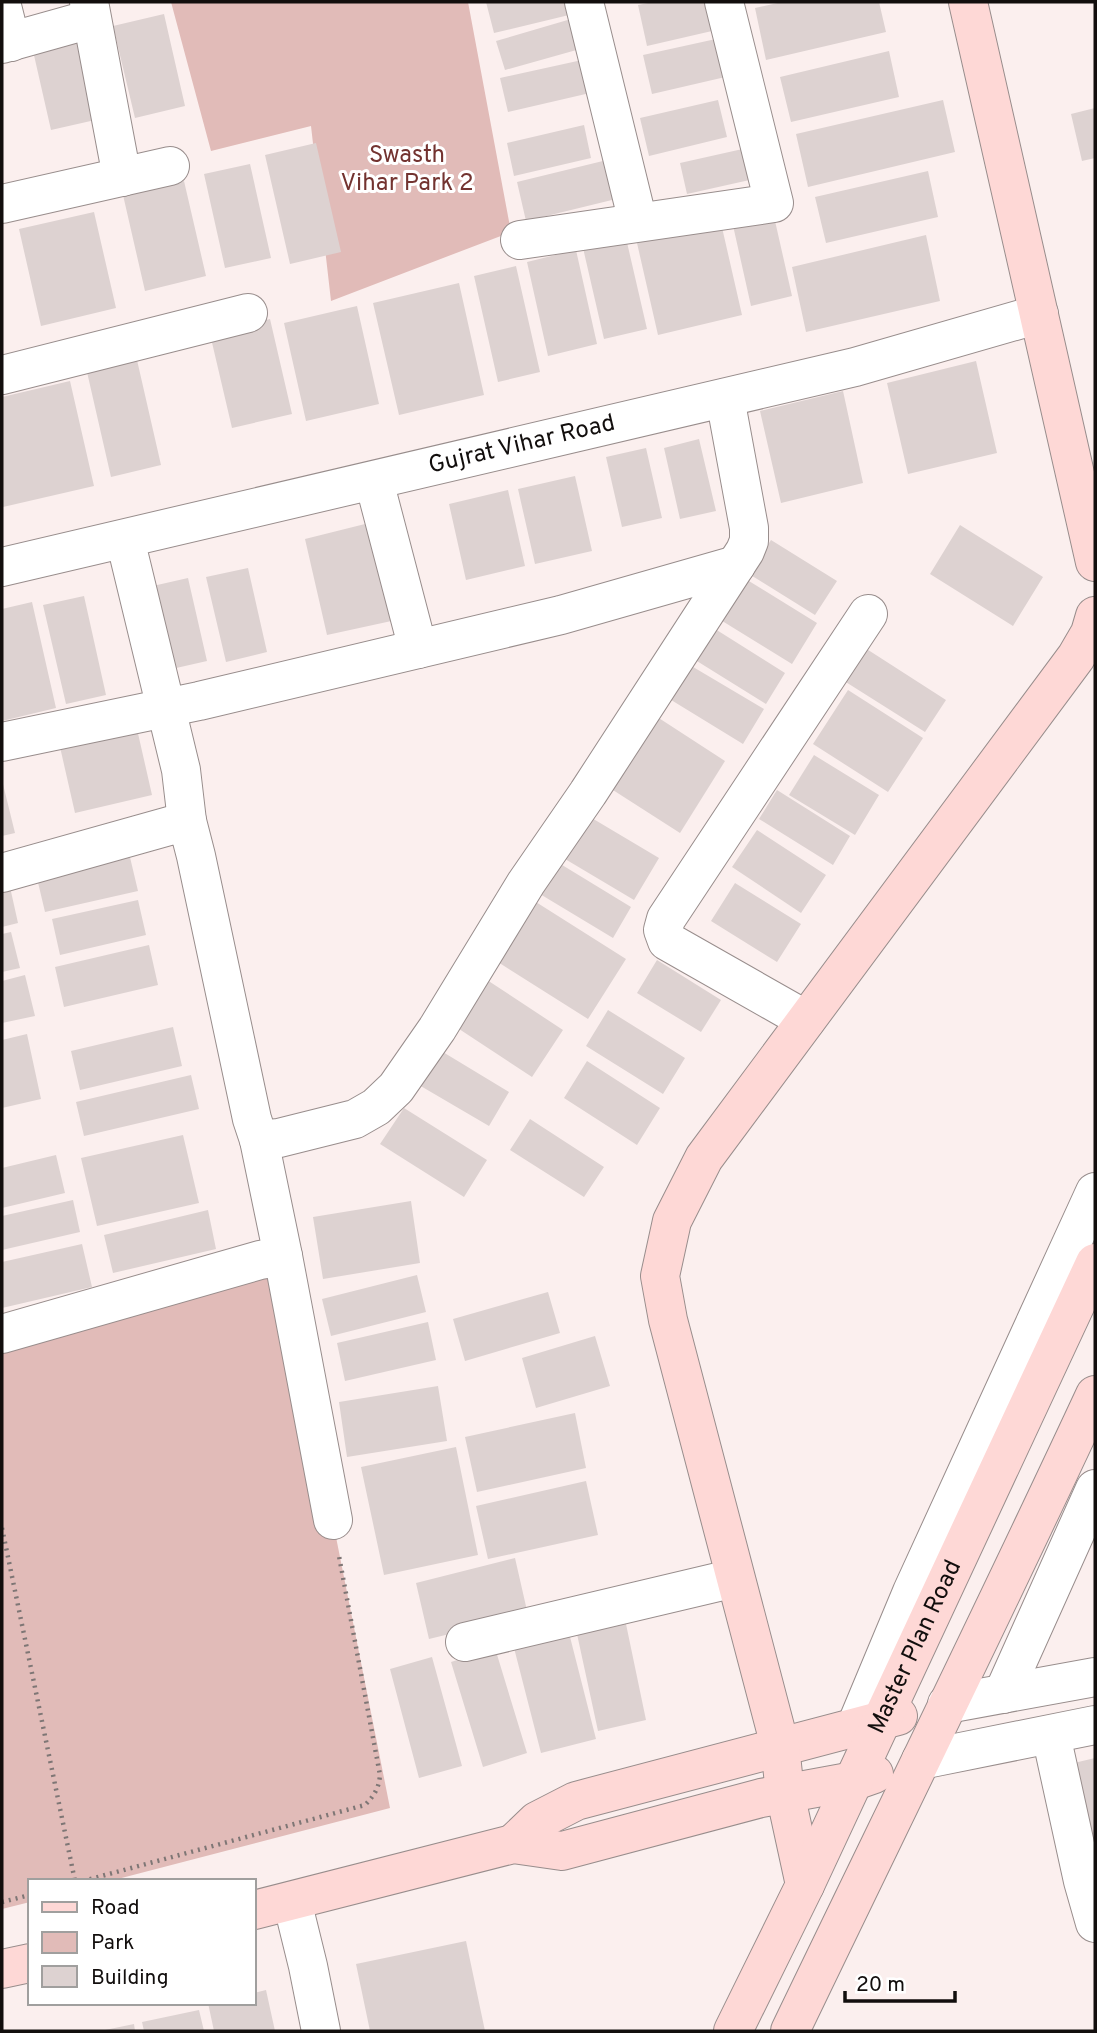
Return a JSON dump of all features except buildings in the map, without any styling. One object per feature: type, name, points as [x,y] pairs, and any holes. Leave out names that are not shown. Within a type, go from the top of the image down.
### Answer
[{"type":"street","points":[[584,2],[638,222]]},
{"type":"street","points":[[520,240],[774,203],[724,2]]},
{"type":"street","points":[[968,2],[1095,562]]},
{"type":"street","points":[[5,31],[90,10],[122,177]]},
{"type":"street","points":[[2,204],[170,166]]},
{"type":"street","points":[[2,375],[248,313]]},
{"type":"street","name":"Gujrat Vihar Road","points":[[2,567],[855,367],[1039,314]]},
{"type":"street","points":[[259,1140],[279,1138],[355,1119],[376,1107],[396,1088],[437,1029],[526,883],[736,565],[749,541],[750,528],[724,398]]},
{"type":"street","points":[[374,481],[418,649]]},
{"type":"street","points":[[125,539],[181,770],[187,821],[284,1256],[333,1520]]},
{"type":"street","points":[[2,742],[166,708],[561,615],[736,565]]},
{"type":"street","points":[[806,1020],[667,941],[663,930],[666,919],[869,614]]},
{"type":"street","points":[[805,1885],[785,1793],[780,1746],[668,1320],[660,1276],[672,1221],[704,1158],[1076,657],[1090,633],[1095,616]]},
{"type":"street","points":[[2,873],[187,821]]},
{"type":"street","points":[[869,1723],[912,1592],[1095,1192]]},
{"type":"street","points":[[2,1334],[260,1260],[284,1256]]},
{"type":"street","name":"Master Plan Road","points":[[733,2031],[854,1780],[869,1723],[1095,1263]]},
{"type":"street","points":[[790,2031],[1016,1565],[1095,1395]]},
{"type":"street","points":[[1003,1694],[1095,1489]]},
{"type":"street","points":[[465,1642],[735,1578]]},
{"type":"street","points":[[513,1844],[537,1821],[576,1801],[947,1704],[1095,1677]]},
{"type":"street","points":[[256,1910],[513,1844],[562,1852],[761,1798],[854,1780],[921,1760],[1095,1725]]},
{"type":"street","points":[[1051,1735],[1089,1880],[1095,1923]]},
{"type":"street","points":[[292,1901],[321,2031]]},
{"type":"street","points":[[2,1969],[28,1963]]},
{"type":"path","points":[[90,1879],[365,1805],[376,1793],[380,1775],[333,1520]]},
{"type":"path","points":[[2,1528],[75,1879]]},
{"type":"path","points":[[2,1902],[28,1896]]},
{"type":"green space","name":"Swasth Vihar Park 2","points":[[171,2],[468,2],[511,232],[331,301],[311,126],[211,151]]},
{"type":"green space","points":[[279,1251],[390,1808],[118,1879],[28,1879],[28,1902],[2,1909],[2,1327]]}]
